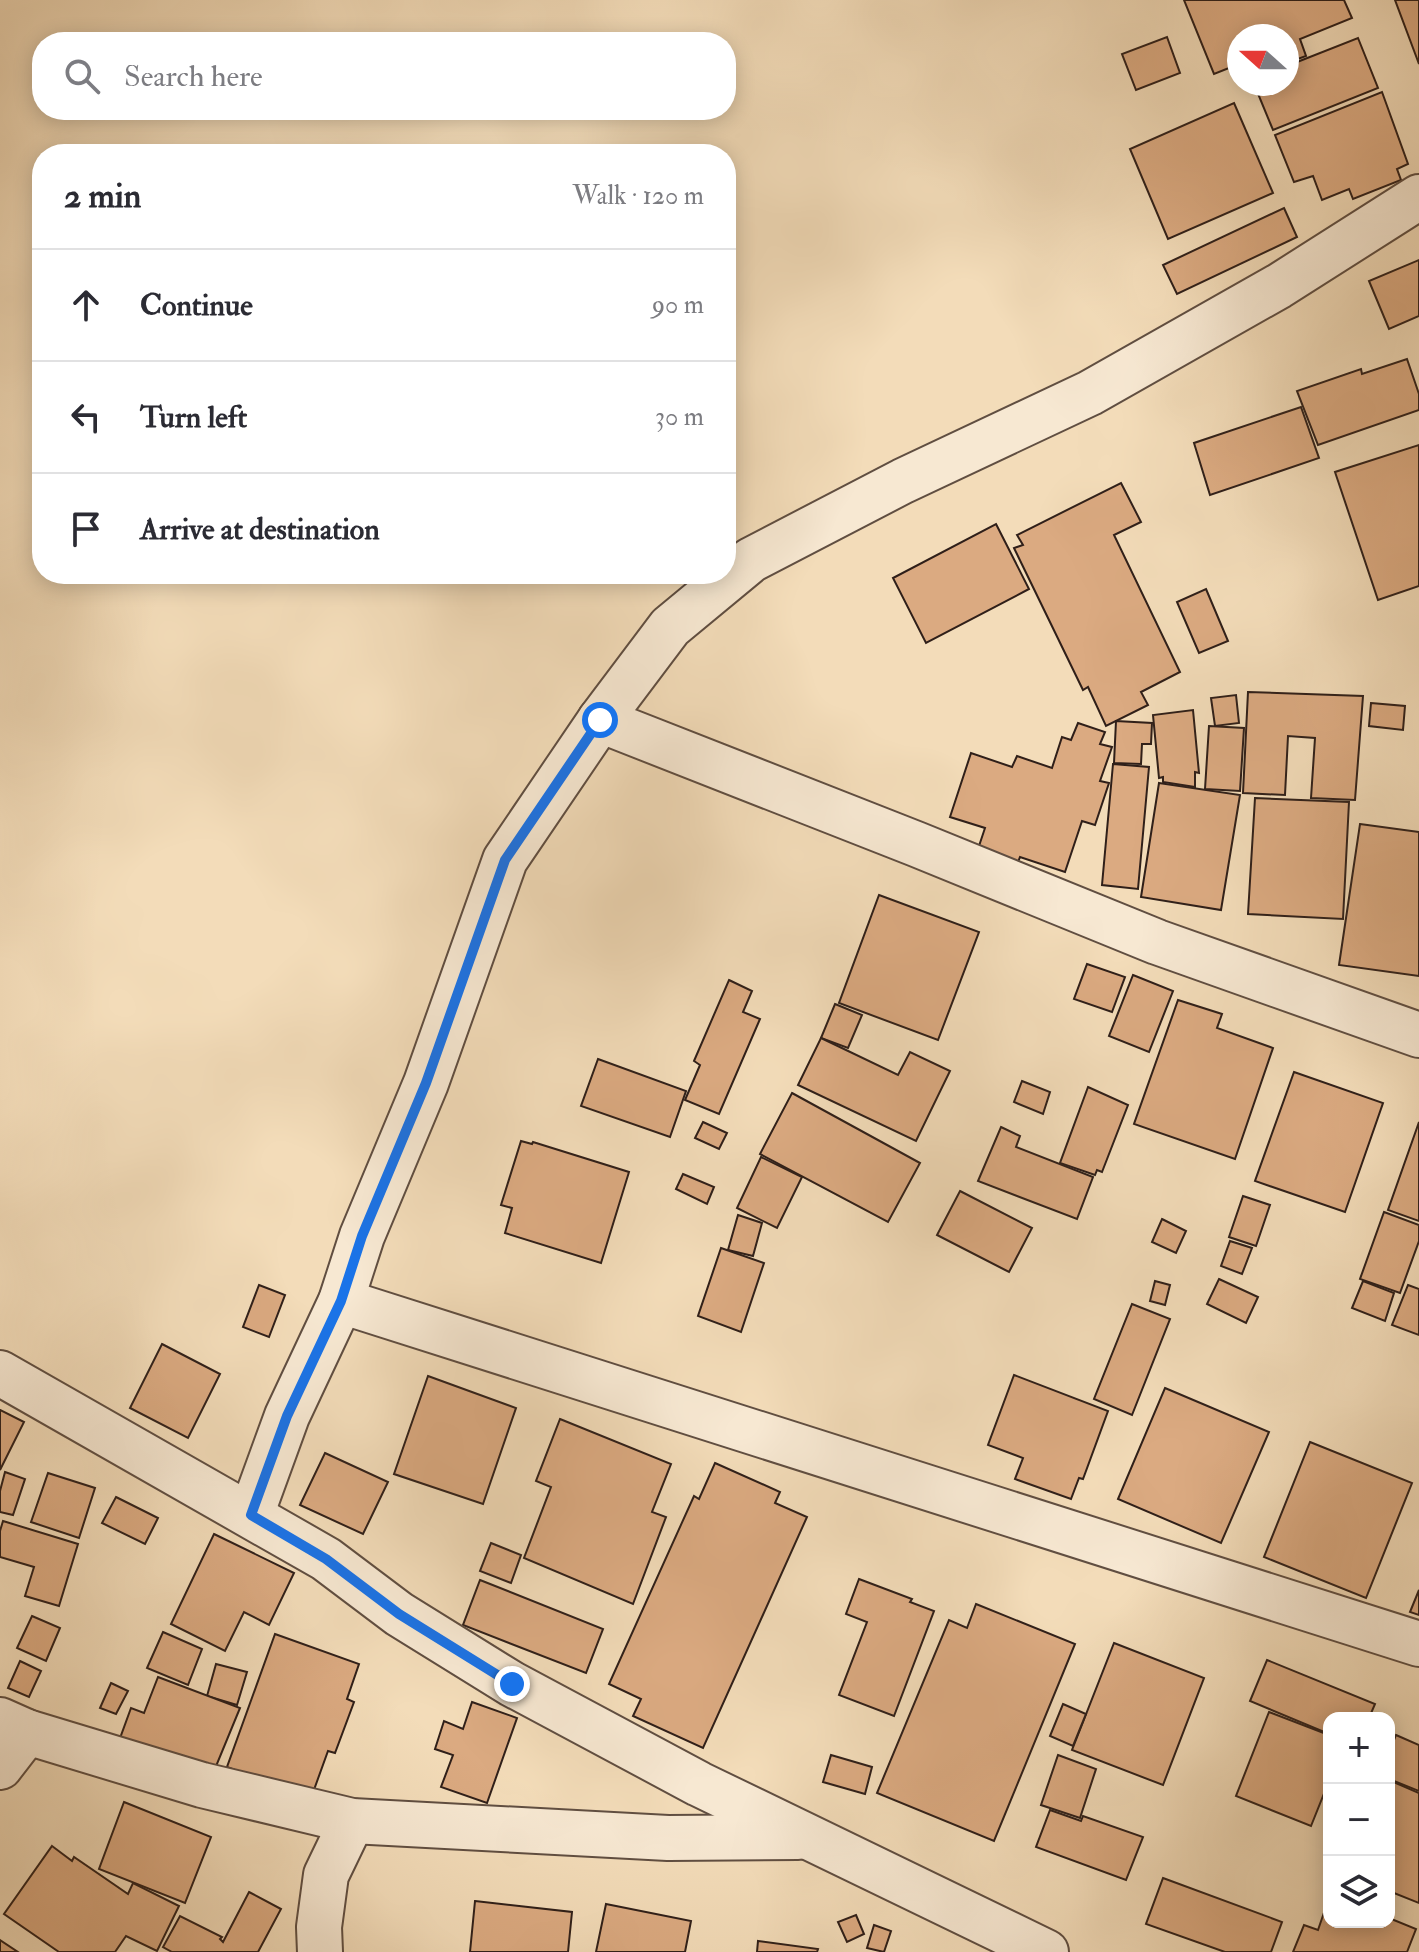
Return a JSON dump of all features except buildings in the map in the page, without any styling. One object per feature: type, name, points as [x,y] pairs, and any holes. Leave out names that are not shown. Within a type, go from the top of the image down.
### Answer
[{"type":"street","points":[[736,572],[751,560],[903,481],[1090,393],[1279,286],[1419,197]]},
{"type":"street","points":[[251,1515],[287,1416],[341,1301],[362,1236],[426,1083],[505,860],[600,720],[670,627],[722,584]]},
{"type":"street","points":[[600,720],[1157,942],[1419,1035]]},
{"type":"street","points":[[341,1301],[1419,1644]]},
{"type":"street","points":[[0,1373],[326,1559],[399,1614],[512,1684],[699,1784],[1046,1952]]},
{"type":"street","points":[[0,1767],[13,1726],[202,1785],[352,1821],[668,1838],[806,1837]]},
{"type":"street","points":[[320,1952],[319,1927],[326,1875],[352,1821]]},
{"type":"route","points":[[512,1684],[399,1614],[326,1559],[251,1515],[287,1416],[341,1301],[362,1236],[426,1083],[505,860],[600,720]]}]
